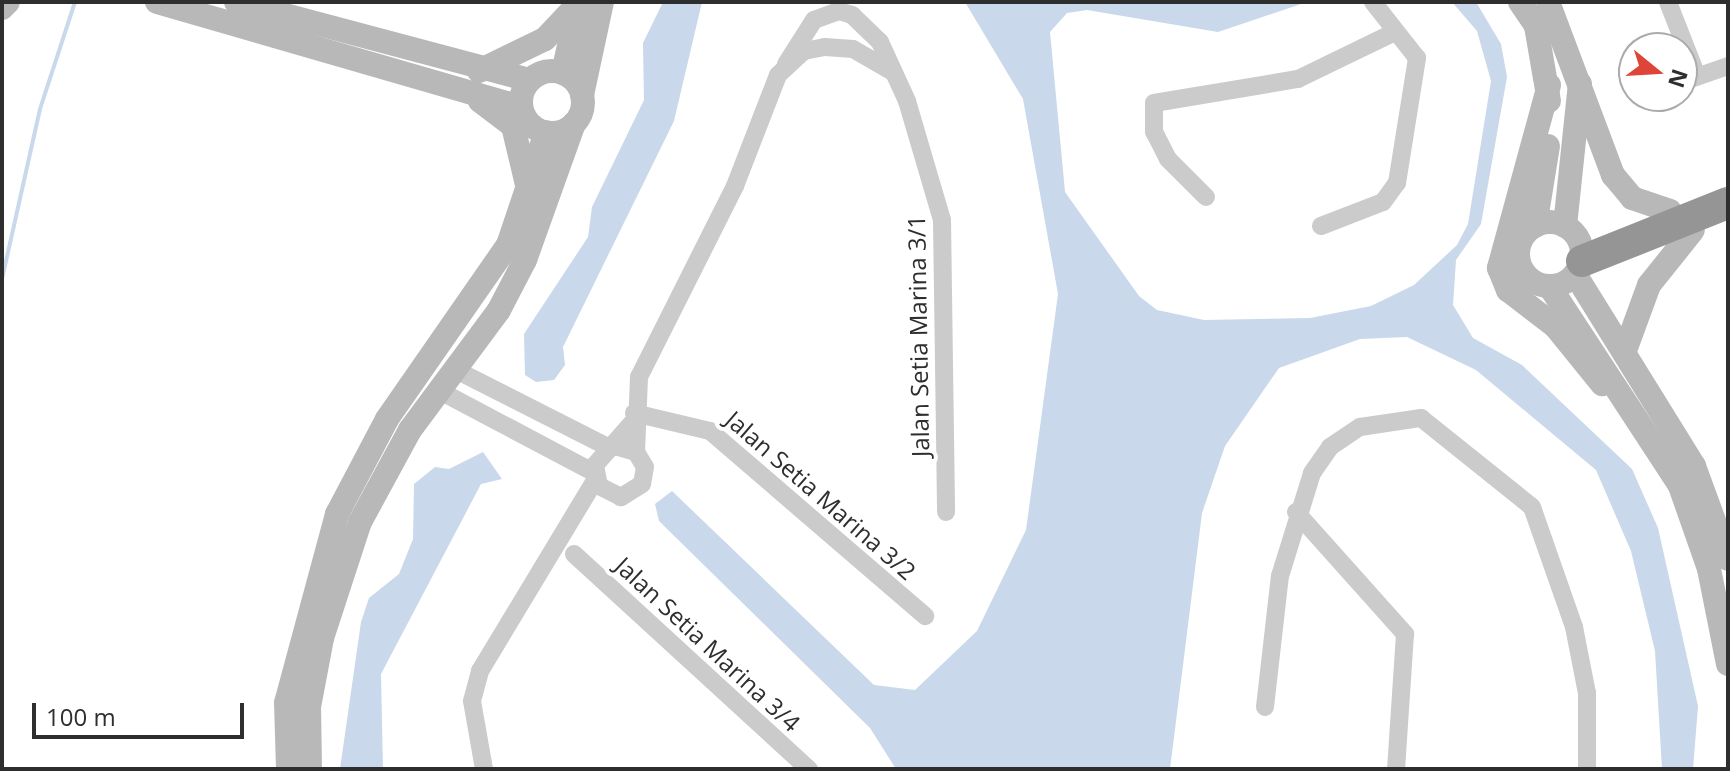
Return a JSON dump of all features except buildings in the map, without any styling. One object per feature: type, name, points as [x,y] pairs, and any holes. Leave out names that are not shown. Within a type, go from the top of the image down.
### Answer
[{"type":"highway","points":[[1575,250],[1682,221],[1728,192]]},
{"type":"highway","points":[[1645,232],[1728,203]]},
{"type":"highway","points":[[1575,250],[1682,221],[1728,219]]},
{"type":"street","points":[[2,8],[8,2]]},
{"type":"street","points":[[157,2],[521,107],[546,132]]},
{"type":"street","points":[[236,2],[479,71],[530,80],[563,73]]},
{"type":"street","points":[[310,769],[309,707],[337,587],[384,473],[499,310],[543,224],[582,95],[602,2]]},
{"type":"street","points":[[1321,226],[1393,194],[1417,58],[1373,2]]},
{"type":"street","points":[[1520,2],[1536,26],[1549,85],[1548,153],[1535,226],[1520,244],[1521,268],[1550,287],[1640,423],[1695,519],[1728,664]]},
{"type":"street","points":[[1548,2],[1619,185],[1632,198],[1682,221],[1649,285],[1626,348]]},
{"type":"street","points":[[1668,2],[1677,32]]},
{"type":"street","points":[[479,71],[545,39],[578,3]]},
{"type":"street","points":[[563,73],[578,3]]},
{"type":"street","points":[[484,769],[475,685],[545,558],[567,526],[585,507],[612,495],[629,495],[642,484],[645,467],[636,452],[633,418],[641,370],[735,186],[786,64],[814,20],[827,13],[839,11],[868,25],[853,49]]},
{"type":"street","name":"Jalan Setia Marina 3/1","points":[[868,25],[917,129],[942,220],[946,512]]},
{"type":"street","points":[[1206,197],[1168,159],[1154,132],[1154,103],[1298,79],[1395,32]]},
{"type":"street","points":[[786,64],[819,47],[853,49],[891,71]]},
{"type":"street","points":[[1698,76],[1728,66]]},
{"type":"street","points":[[563,73],[582,95]]},
{"type":"street","points":[[521,107],[530,80]]},
{"type":"street","points":[[1580,84],[1575,250],[1626,348],[1694,466],[1728,559]]},
{"type":"street","points":[[1549,85],[1499,268],[1508,290],[1555,326],[1640,423]]},
{"type":"street","points":[[453,86],[513,126],[529,196]]},
{"type":"street","points":[[546,132],[574,123]]},
{"type":"street","points":[[288,769],[286,703],[337,514],[361,462],[478,295],[529,196],[546,132]]},
{"type":"street","points":[[1535,226],[1575,250]]},
{"type":"street","points":[[1550,287],[1575,250]]},
{"type":"street","points":[[478,295],[499,310]]},
{"type":"street","points":[[456,370],[612,447],[636,452]]},
{"type":"street","points":[[413,384],[595,476],[612,495]]},
{"type":"street","points":[[1265,707],[1280,576],[1296,512],[1330,447],[1360,427],[1399,417],[1437,429],[1532,507],[1574,627],[1587,693],[1587,769]]},
{"type":"street","points":[[585,507],[595,476],[633,418]]},
{"type":"street","name":"Jalan Setia Marina 3/2","points":[[633,418],[710,431],[925,616]]},
{"type":"street","points":[[1296,512],[1405,634],[1396,769]]},
{"type":"street","points":[[545,558],[574,554],[567,526]]},
{"type":"street","name":"Jalan Setia Marina 3/4","points":[[574,554],[809,769]]},
{"type":"water","points":[[663,2],[702,2],[674,121],[563,347],[565,365],[554,380],[536,382],[525,375],[524,334],[588,237],[592,207],[644,100],[643,43]]},
{"type":"water","points":[[965,2],[1307,2],[1218,32],[1087,10],[1067,13],[1050,32],[1065,192],[1139,296],[1157,310],[1204,320],[1310,318],[1371,306],[1414,285],[1457,245],[1468,224],[1491,81],[1477,31],[1452,2],[1476,2],[1501,44],[1507,77],[1481,224],[1456,260],[1453,305],[1473,338],[1522,365],[1632,469],[1658,528],[1698,706],[1693,769],[1662,769],[1655,651],[1631,551],[1596,470],[1476,370],[1407,337],[1360,339],[1279,368],[1225,446],[1202,513],[1170,769],[896,769],[870,728],[659,521],[655,504],[672,491],[874,685],[915,690],[977,631],[1026,530],[1058,294],[1023,99]]},
{"type":"water","points":[[483,452],[502,479],[481,484],[381,674],[383,769],[340,769],[361,622],[369,598],[399,574],[413,539],[414,484],[435,467],[449,469]]},
{"type":"waterway","points":[[2,279],[40,109],[75,2]]}]
